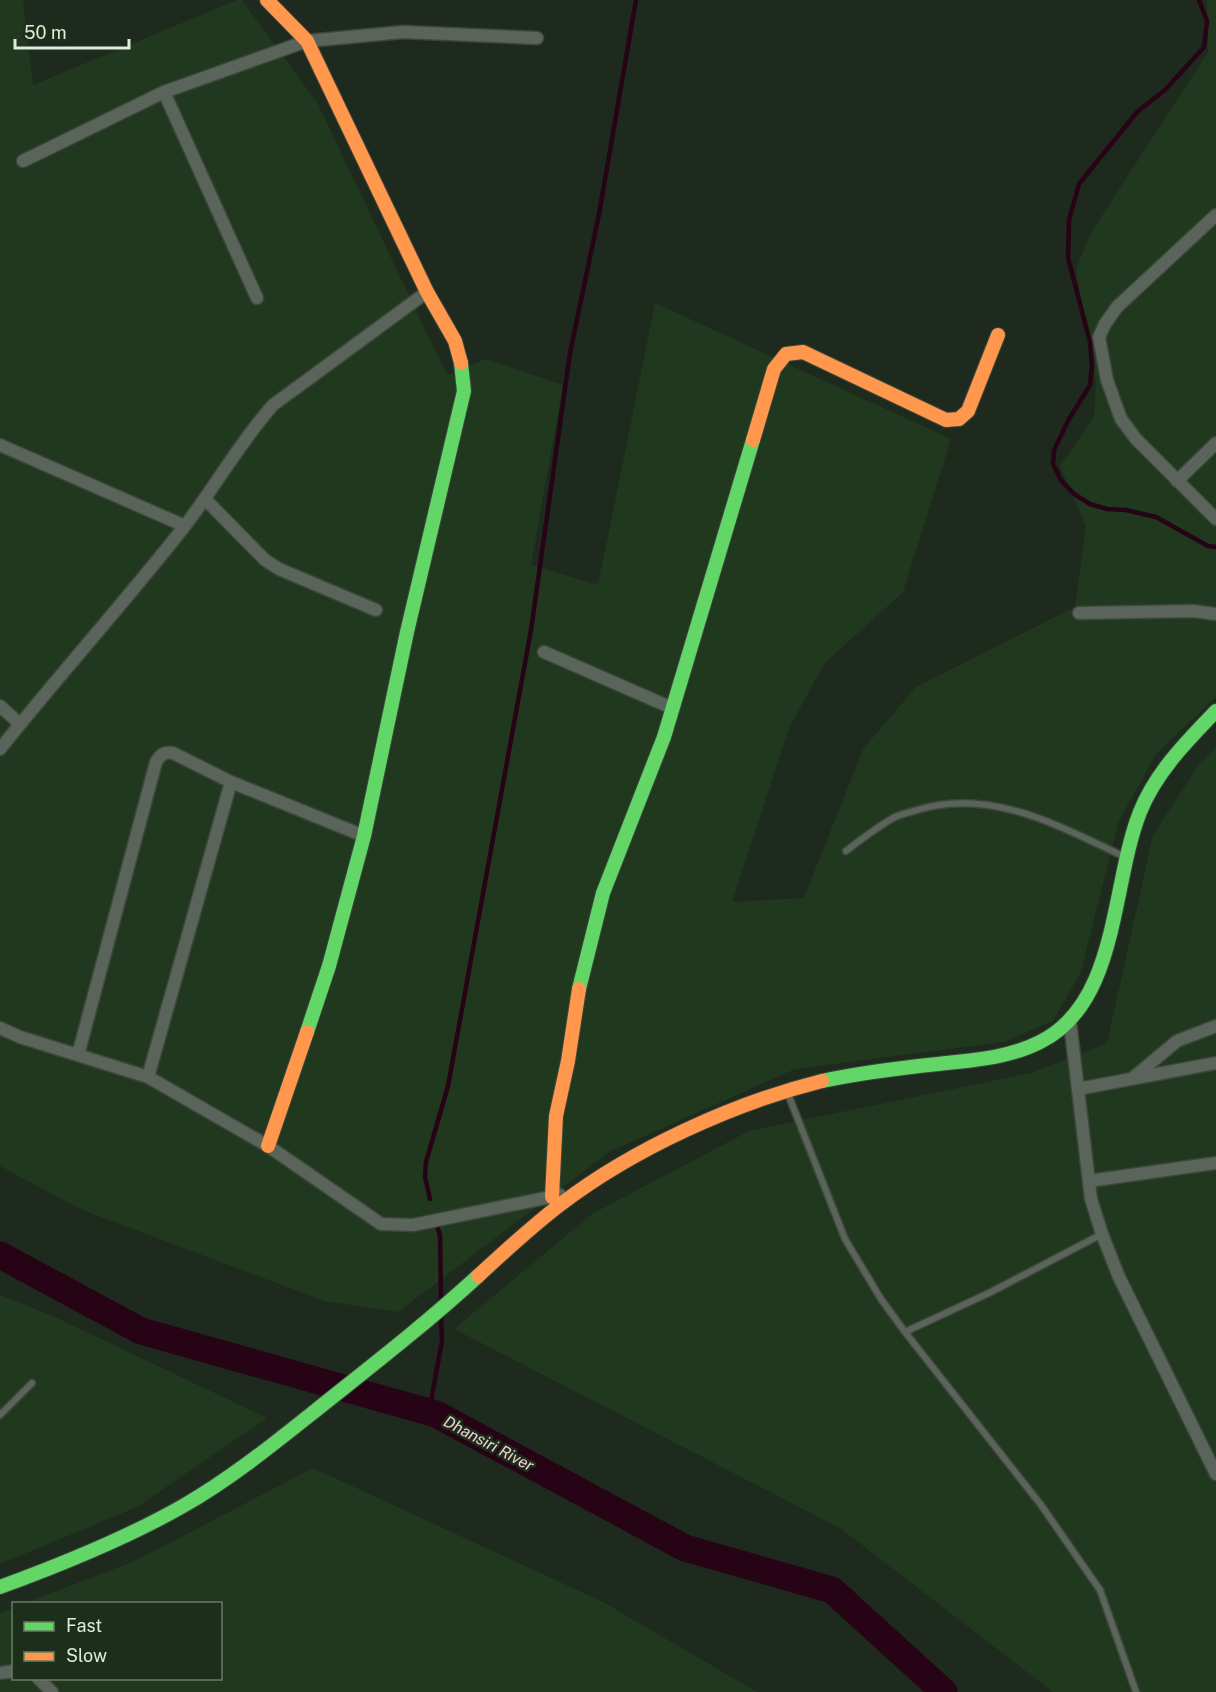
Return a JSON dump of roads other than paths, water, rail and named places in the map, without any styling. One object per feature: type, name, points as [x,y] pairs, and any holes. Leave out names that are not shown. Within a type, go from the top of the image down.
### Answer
[{"type":"street","points":[[267,0],[307,41],[427,292],[455,341],[462,366],[464,391],[402,655],[364,836],[329,966],[268,1146]]},
{"type":"street","points":[[22,161],[164,92],[307,41],[404,32],[537,38]]},
{"type":"street","points":[[164,92],[257,297]]},
{"type":"street","points":[[1216,215],[1117,307],[1099,337],[1107,380],[1121,419],[1136,439],[1216,519]]},
{"type":"street","points":[[0,749],[185,526],[256,424],[273,405],[427,292]]},
{"type":"street","points":[[552,1197],[556,1116],[580,980],[603,893],[664,737],[774,369],[786,354],[803,352],[946,420],[959,419],[968,411],[998,335]]},
{"type":"street","points":[[1178,481],[1216,443]]},
{"type":"street","points":[[0,444],[185,526]]},
{"type":"street","points":[[205,499],[265,560],[279,569],[376,610]]},
{"type":"street","points":[[1078,613],[1193,611],[1216,614]]},
{"type":"street","points":[[544,652],[672,708]]},
{"type":"street","points":[[0,706],[20,724]]},
{"type":"street","points":[[0,1587],[74,1558],[173,1511],[249,1462],[366,1371],[454,1298],[527,1232],[576,1193],[659,1144],[787,1091],[862,1074],[1017,1051],[1046,1040],[1070,1022],[1084,1005],[1095,982],[1139,816],[1153,786],[1183,745],[1216,711]]},
{"type":"street","points":[[78,1055],[156,762],[160,756],[173,753],[231,782],[364,836]]},
{"type":"street","points":[[148,1077],[231,782]]},
{"type":"street","points":[[1070,1022],[1091,1199],[1102,1234],[1119,1277],[1216,1474]]},
{"type":"street","points":[[1132,1079],[1177,1041],[1216,1026]]},
{"type":"street","points":[[0,1028],[20,1037],[148,1077],[268,1146],[381,1224],[413,1225],[576,1193]]},
{"type":"street","points":[[1078,1089],[1216,1063]]},
{"type":"street","points":[[1089,1181],[1216,1163]]},
{"type":"street","points":[[40,1680],[52,1692]]},
{"type":"lane","points":[[846,851],[896,816],[935,804],[969,802],[1005,807],[1052,822],[1127,858]]},
{"type":"lane","points":[[787,1091],[845,1239],[881,1299],[1041,1505],[1100,1590],[1136,1692]]},
{"type":"lane","points":[[905,1332],[990,1292],[1102,1234]]},
{"type":"lane","points":[[0,1415],[32,1383]]},
{"type":"waterway","points":[[430,1199],[425,1177],[426,1162],[448,1086],[531,630],[570,353],[599,214],[636,0]]},
{"type":"waterway","points":[[1199,0],[1207,21],[1204,47],[1166,89],[1137,112],[1079,184],[1069,220],[1068,258],[1090,342],[1092,366],[1090,385],[1069,419],[1054,450],[1053,464],[1061,480],[1074,494],[1090,504],[1156,517],[1208,546],[1216,547]]},
{"type":"waterway","points":[[437,1226],[440,1235],[441,1301]]},
{"type":"waterway","name":"Dhansiri River","points":[[0,1255],[141,1331],[436,1414],[685,1548],[832,1590],[944,1692]]},
{"type":"waterway","points":[[429,1412],[442,1341],[441,1316]]}]
